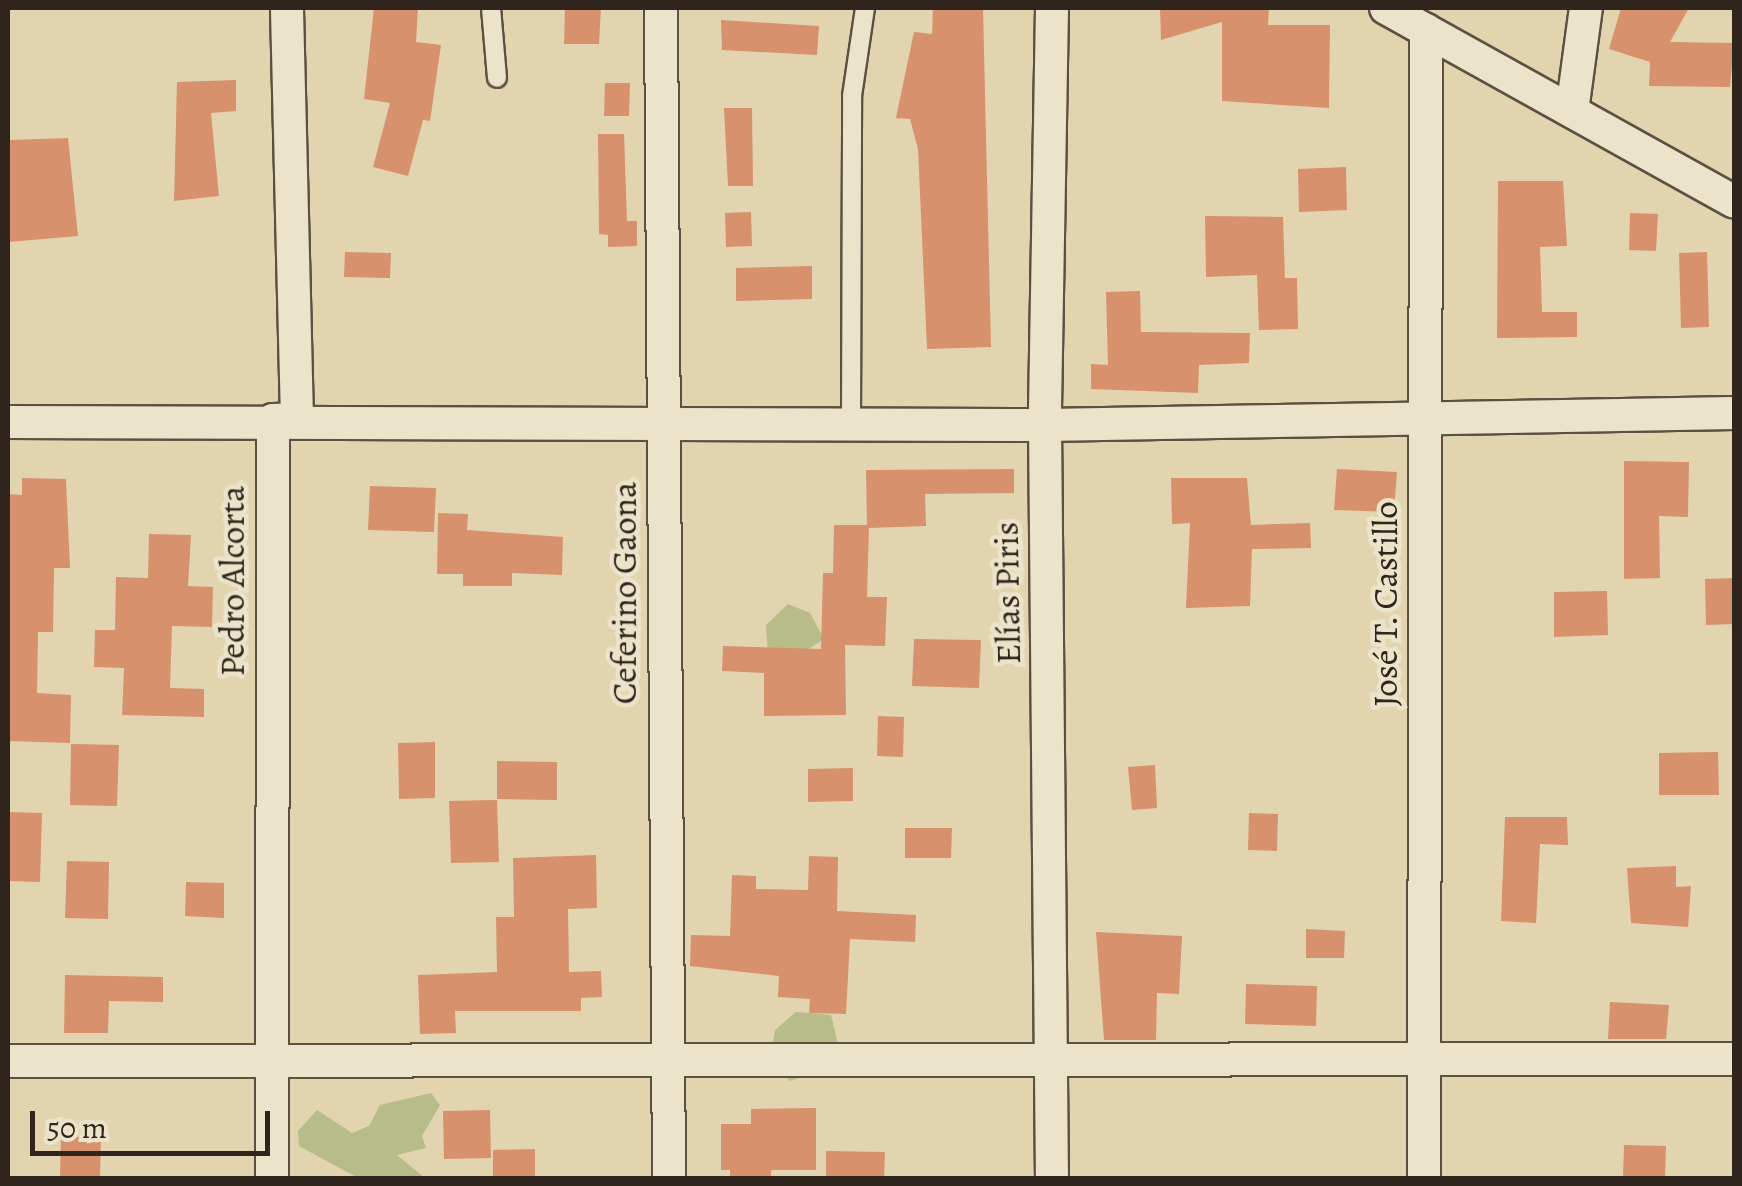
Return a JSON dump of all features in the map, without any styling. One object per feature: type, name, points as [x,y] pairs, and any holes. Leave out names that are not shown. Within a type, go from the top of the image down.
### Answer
[{"type":"street","points":[[273,420],[297,419],[286,8]]},
{"type":"street","name":"Ceferino Gaona","points":[[661,8],[669,1178]]},
{"type":"street","name":"Elías Piris","points":[[1052,8],[1045,425],[1052,1178]]},
{"type":"street","points":[[1386,8],[1734,202]]},
{"type":"street","points":[[1572,112],[1586,8]]},
{"type":"street","name":"José T. Castillo","points":[[1424,1178],[1426,30]]},
{"type":"street","points":[[8,422],[851,420],[1045,425],[1426,422],[1734,413]]},
{"type":"street","name":"Pedro Alcorta","points":[[272,1178],[269,1061],[273,420]]},
{"type":"street","points":[[8,1061],[1734,1059]]},
{"type":"lane","points":[[490,8],[497,78]]},
{"type":"lane","points":[[851,420],[852,96],[865,8]]},
{"type":"green space","points":[[788,604],[810,613],[824,639],[799,655],[768,654],[766,625]]},
{"type":"green space","points":[[796,1012],[831,1015],[838,1044],[819,1070],[790,1081],[770,1060],[775,1030]]},
{"type":"green space","points":[[431,1093],[440,1105],[422,1136],[426,1148],[397,1155],[425,1178],[358,1178],[299,1146],[298,1131],[317,1110],[352,1133],[369,1126],[380,1105]]},
{"type":"building","points":[[374,8],[418,8],[416,42],[441,45],[430,121],[423,120],[408,176],[373,167],[390,103],[364,99]]},
{"type":"building","points":[[565,8],[601,8],[599,44],[564,44]]},
{"type":"building","points":[[933,8],[983,8],[991,347],[927,349],[918,149],[910,119],[896,118],[914,32],[932,34]]},
{"type":"building","points":[[1160,8],[1269,9],[1268,25],[1330,25],[1329,108],[1222,101],[1222,22],[1161,40]]},
{"type":"building","points":[[1621,8],[1689,8],[1670,42],[1734,43],[1730,87],[1649,86],[1650,62],[1609,49]]},
{"type":"building","points":[[721,20],[819,26],[817,55],[722,50]]},
{"type":"building","points":[[236,80],[236,111],[211,113],[219,196],[174,201],[177,82]]},
{"type":"building","points":[[605,83],[630,83],[629,116],[604,116]]},
{"type":"building","points":[[724,108],[752,108],[753,186],[728,186]]},
{"type":"building","points":[[598,134],[624,134],[627,221],[637,221],[637,246],[608,247],[608,235],[599,234]]},
{"type":"building","points":[[68,138],[78,236],[8,242],[10,140]]},
{"type":"building","points":[[1346,167],[1347,210],[1299,212],[1298,169]]},
{"type":"building","points":[[1498,181],[1563,181],[1567,246],[1540,247],[1542,312],[1577,312],[1577,337],[1497,338]]},
{"type":"building","points":[[751,212],[752,246],[726,247],[725,213]]},
{"type":"building","points":[[1630,213],[1658,214],[1656,251],[1629,250]]},
{"type":"building","points":[[1205,216],[1283,217],[1285,278],[1297,278],[1298,329],[1259,330],[1257,275],[1206,277]]},
{"type":"building","points":[[345,252],[391,253],[390,278],[344,277]]},
{"type":"building","points":[[1707,252],[1709,327],[1681,328],[1679,253]]},
{"type":"building","points":[[812,266],[812,299],[736,301],[736,268]]},
{"type":"building","points":[[1140,291],[1141,332],[1250,333],[1249,363],[1199,365],[1198,393],[1091,389],[1091,364],[1108,365],[1106,292]]},
{"type":"building","points":[[1624,461],[1689,462],[1688,517],[1659,516],[1660,578],[1624,579]]},
{"type":"building","points":[[1014,469],[1014,493],[925,494],[926,526],[869,528],[867,597],[887,597],[885,646],[845,645],[846,715],[764,716],[764,673],[722,671],[723,646],[821,649],[823,573],[833,573],[834,525],[867,525],[866,470]]},
{"type":"building","points":[[1337,469],[1397,472],[1394,512],[1334,510]]},
{"type":"building","points":[[22,478],[66,479],[70,568],[54,568],[53,632],[38,632],[37,693],[71,695],[70,743],[8,741],[8,494],[22,495]]},
{"type":"building","points":[[1171,478],[1247,478],[1251,525],[1310,523],[1311,548],[1252,549],[1250,606],[1186,608],[1190,523],[1172,524]]},
{"type":"building","points":[[370,486],[436,488],[434,532],[368,530]]},
{"type":"building","points":[[438,513],[468,514],[467,530],[563,537],[562,575],[512,573],[512,586],[463,586],[463,574],[437,574]]},
{"type":"building","points":[[149,534],[191,535],[188,586],[213,587],[212,627],[172,626],[170,688],[204,689],[204,717],[122,715],[124,668],[94,667],[95,630],[115,630],[116,577],[148,578]]},
{"type":"building","points":[[1734,578],[1734,624],[1706,625],[1705,579]]},
{"type":"building","points":[[1607,591],[1608,635],[1554,637],[1554,592]]},
{"type":"building","points":[[914,639],[981,640],[979,688],[912,686]]},
{"type":"building","points":[[878,716],[904,717],[903,757],[877,756]]},
{"type":"building","points":[[435,742],[435,798],[399,799],[398,743]]},
{"type":"building","points":[[71,744],[119,745],[117,806],[70,805]]},
{"type":"building","points":[[1718,752],[1719,795],[1659,795],[1659,753]]},
{"type":"building","points":[[497,761],[557,762],[557,800],[497,799]]},
{"type":"building","points":[[1155,765],[1157,808],[1132,810],[1128,767]]},
{"type":"building","points":[[853,768],[853,801],[808,802],[808,769]]},
{"type":"building","points":[[497,800],[499,862],[451,863],[449,801]]},
{"type":"building","points":[[8,812],[42,813],[40,882],[8,881]]},
{"type":"building","points":[[1249,813],[1278,814],[1277,851],[1248,850]]},
{"type":"building","points":[[1505,817],[1567,817],[1568,845],[1540,844],[1536,923],[1501,921]]},
{"type":"building","points":[[905,828],[952,828],[951,858],[905,858]]},
{"type":"building","points":[[596,855],[597,908],[568,909],[569,972],[601,971],[602,997],[581,998],[581,1011],[455,1011],[456,1033],[420,1034],[418,975],[497,972],[496,917],[514,917],[513,858]]},
{"type":"building","points":[[809,856],[838,857],[837,911],[916,915],[915,942],[850,939],[846,1014],[809,1013],[810,999],[778,997],[779,976],[690,966],[691,935],[730,936],[732,875],[756,876],[756,889],[808,890]]},
{"type":"building","points":[[67,861],[109,862],[108,919],[65,918]]},
{"type":"building","points":[[1676,866],[1676,887],[1691,886],[1688,927],[1631,923],[1627,868]]},
{"type":"building","points":[[186,882],[224,883],[224,918],[185,916]]},
{"type":"building","points":[[1306,929],[1345,931],[1344,958],[1306,958]]},
{"type":"building","points":[[1096,932],[1182,936],[1179,994],[1157,993],[1156,1040],[1104,1040]]},
{"type":"building","points":[[65,975],[163,977],[163,1002],[109,1001],[108,1033],[64,1033]]},
{"type":"building","points":[[1246,984],[1317,986],[1316,1026],[1245,1024]]},
{"type":"building","points":[[1610,1002],[1669,1005],[1666,1039],[1608,1039]]},
{"type":"building","points":[[816,1108],[816,1170],[771,1170],[771,1178],[730,1178],[730,1170],[721,1170],[721,1124],[751,1124],[751,1109]]},
{"type":"building","points":[[490,1110],[491,1158],[444,1159],[443,1111]]},
{"type":"building","points":[[61,1136],[101,1138],[100,1178],[60,1178]]},
{"type":"building","points":[[1624,1145],[1666,1146],[1665,1178],[1623,1178]]},
{"type":"building","points":[[535,1149],[535,1178],[493,1178],[493,1150]]},
{"type":"building","points":[[826,1151],[885,1152],[884,1178],[826,1178]]}]
